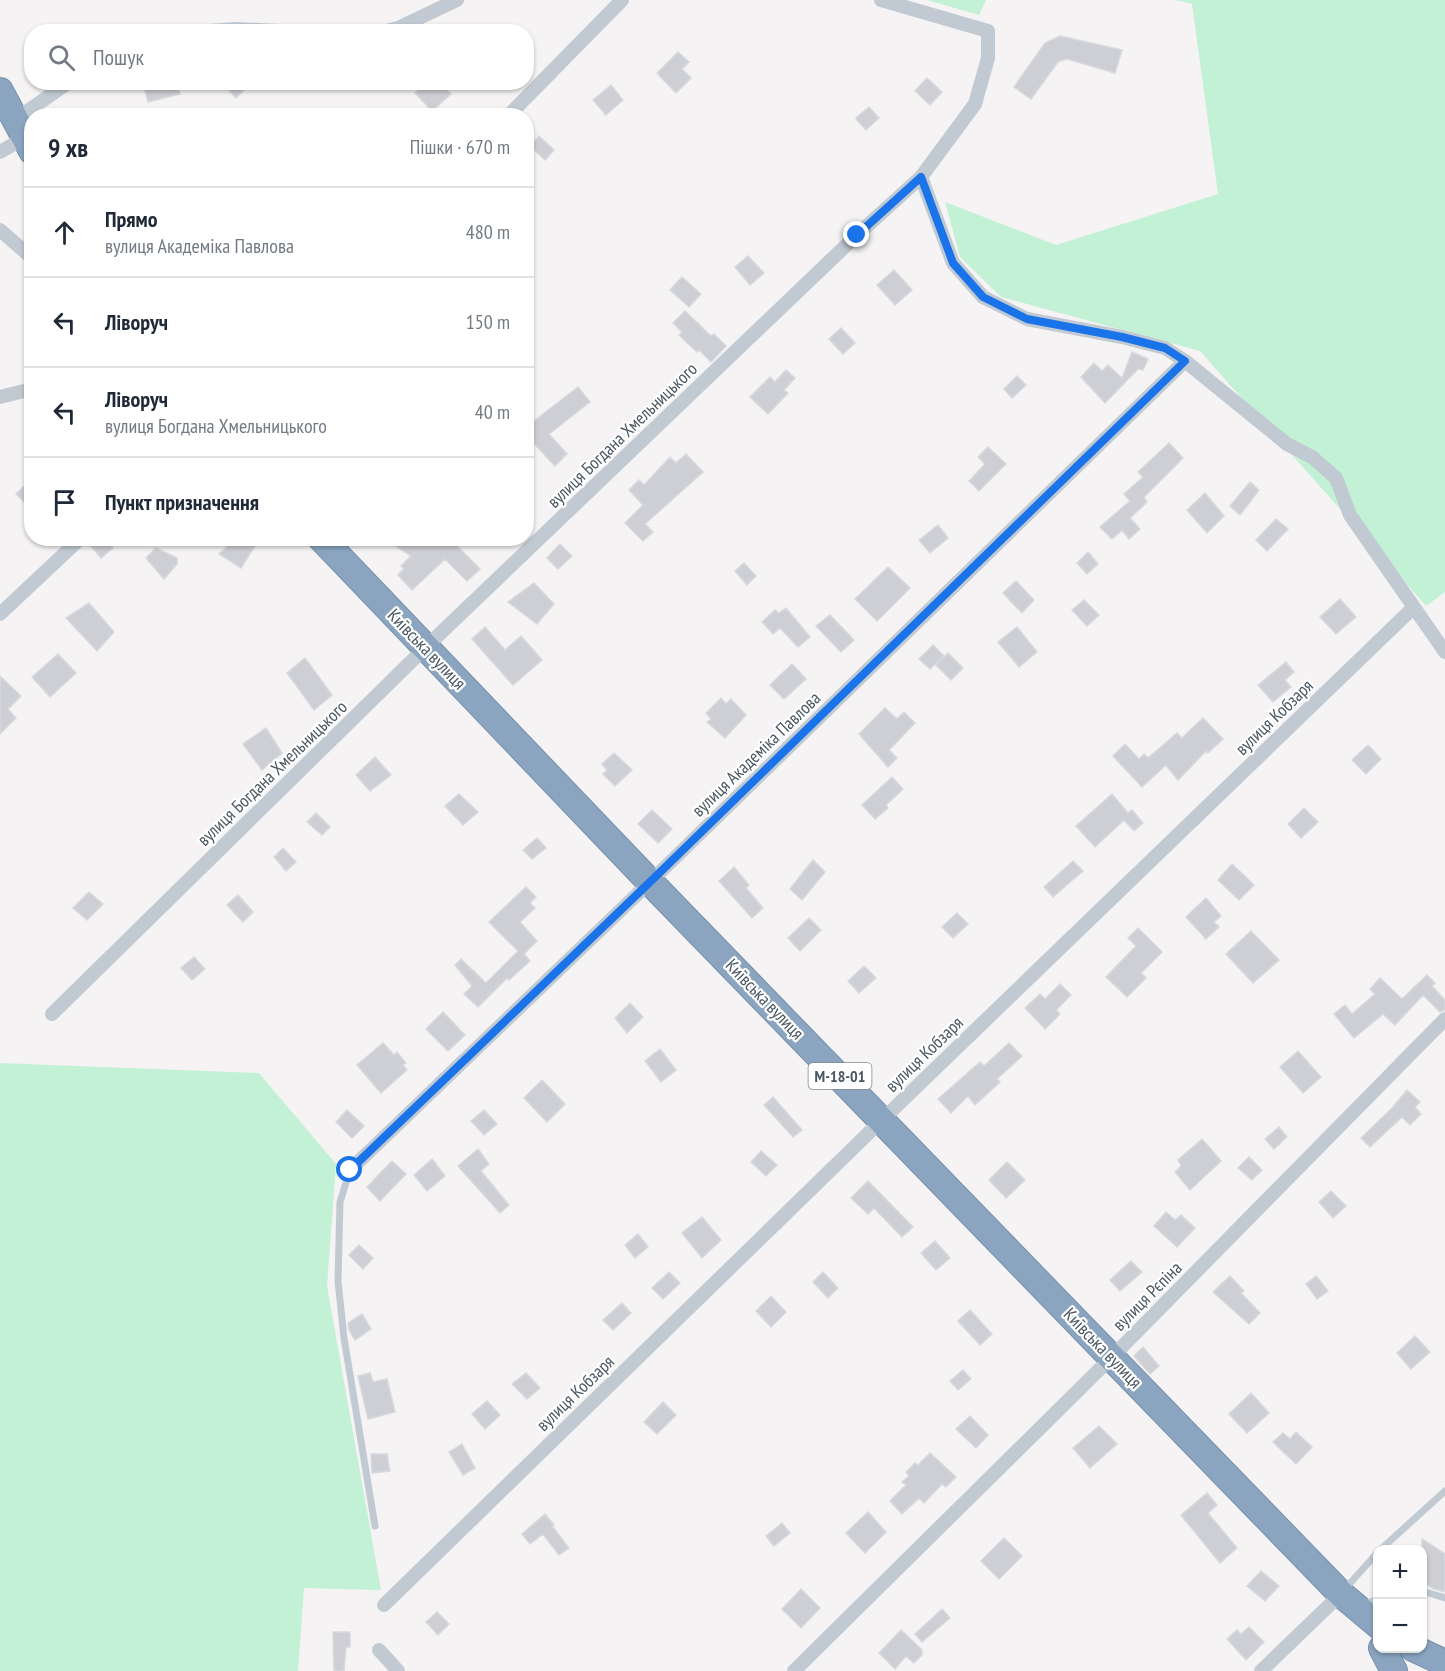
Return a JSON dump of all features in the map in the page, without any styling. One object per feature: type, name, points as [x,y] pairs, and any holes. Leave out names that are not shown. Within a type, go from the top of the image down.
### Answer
[{"type":"highway","points":[[0,91],[23,136]]},
{"type":"highway","name":"Київська вулиця","points":[[329,546],[650,882],[1112,1357],[1362,1608]]},
{"type":"highway","name":"М-18-01","points":[[1362,1608],[1373,1631]]},
{"type":"highway","points":[[1385,1653],[1394,1671]]},
{"type":"highway","points":[[1423,1653],[1445,1664]]},
{"type":"street","points":[[406,24],[457,0]]},
{"type":"street","points":[[534,90],[622,0]]},
{"type":"street","name":"вулиця Богдана Хмельницького","points":[[534,544],[840,251],[921,177],[975,104],[988,58],[988,31],[881,0]]},
{"type":"street","points":[[47,108],[62,90]]},
{"type":"street","points":[[516,108],[534,90]]},
{"type":"street","points":[[0,152],[23,136]]},
{"type":"street","points":[[921,177],[953,263],[983,297],[1027,319],[1122,337],[1165,348],[1185,361],[1287,444],[1312,457],[1336,477],[1350,515],[1445,652]]},
{"type":"street","points":[[0,230],[24,251]]},
{"type":"street","name":"вулиця Академіка Павлова","points":[[350,1170],[650,882],[1185,361]]},
{"type":"street","points":[[0,397],[24,391]]},
{"type":"street","points":[[0,614],[72,546]]},
{"type":"street","name":"вулиця Богдана Хмельницького","points":[[52,1014],[532,546]]},
{"type":"street","name":"вулиця Кобзаря","points":[[384,1605],[1414,607]]},
{"type":"street","name":"вулиця Рєпіна","points":[[794,1671],[1112,1357],[1445,1019]]},
{"type":"street","points":[[1261,1671],[1362,1608]]},
{"type":"street","points":[[379,1650],[398,1671]]},
{"type":"lane","points":[[350,1170],[340,1202],[338,1281],[344,1338],[375,1526]]},
{"type":"lane","points":[[1386,1545],[1445,1491]]},
{"type":"lane","points":[[1362,1608],[1373,1571]]},
{"type":"lane","points":[[1427,1593],[1445,1598]]},
{"type":"green space","points":[[927,0],[986,0],[979,15]]},
{"type":"green space","points":[[1176,0],[1445,0],[1445,592],[1426,606],[1200,351],[1001,297],[960,257],[945,202],[1056,245],[1218,194],[1192,4]]},
{"type":"green space","points":[[0,1063],[259,1073],[336,1164],[327,1286],[381,1590],[304,1588],[298,1671],[0,1671]]},
{"type":"building","points":[[1060,36],[1122,50],[1115,73],[1067,59],[1058,62],[1031,99],[1014,87],[1045,43]]},
{"type":"building","points":[[678,52],[689,62],[682,69],[691,78],[676,93],[657,73]]},
{"type":"building","points":[[927,78],[942,92],[930,105],[915,91]]},
{"type":"building","points":[[611,85],[623,100],[606,115],[593,100]]},
{"type":"building","points":[[145,90],[179,90],[180,94],[148,102]]},
{"type":"building","points":[[228,90],[244,90],[236,98]]},
{"type":"building","points":[[418,90],[447,90],[451,94],[435,108],[429,108],[415,93]]},
{"type":"building","points":[[869,107],[879,118],[866,130],[856,119]]},
{"type":"building","points":[[539,136],[554,150],[545,160],[534,150],[534,142]]},
{"type":"building","points":[[748,256],[764,273],[750,285],[735,267]]},
{"type":"building","points":[[894,270],[912,290],[895,305],[877,285]]},
{"type":"building","points":[[682,277],[701,294],[689,307],[670,290]]},
{"type":"building","points":[[685,311],[711,336],[714,334],[726,346],[711,362],[679,335],[682,332],[673,323]]},
{"type":"building","points":[[841,328],[855,343],[843,354],[829,339]]},
{"type":"building","points":[[1132,352],[1148,359],[1143,370],[1138,369],[1105,403],[1081,377],[1094,363],[1102,371],[1108,365],[1122,378]]},
{"type":"building","points":[[786,370],[795,378],[784,390],[788,393],[768,414],[750,397],[770,377],[775,382]]},
{"type":"building","points":[[1017,376],[1026,385],[1012,398],[1004,389]]},
{"type":"building","points":[[578,387],[590,402],[549,434],[567,454],[555,466],[534,444],[534,421]]},
{"type":"building","points":[[1169,443],[1183,458],[1144,497],[1147,502],[1130,518],[1140,529],[1129,539],[1122,530],[1112,539],[1100,527],[1130,501],[1124,494],[1143,477],[1138,472]]},
{"type":"building","points":[[988,447],[1006,464],[979,491],[969,481],[985,464],[978,457]]},
{"type":"building","points":[[686,454],[703,472],[645,524],[653,532],[643,541],[625,523],[643,505],[629,490],[639,480],[644,485],[670,457],[676,463]]},
{"type":"building","points":[[1250,482],[1259,490],[1240,515],[1230,506]]},
{"type":"building","points":[[24,486],[24,502],[16,494]]},
{"type":"building","points":[[1205,493],[1224,516],[1207,533],[1187,510]]},
{"type":"building","points":[[1276,519],[1288,529],[1267,551],[1256,540]]},
{"type":"building","points":[[938,525],[948,538],[930,553],[919,540]]},
{"type":"building","points":[[560,544],[572,556],[558,569],[547,558]]},
{"type":"building","points":[[91,546],[111,546],[113,548],[101,558]]},
{"type":"building","points":[[228,546],[255,546],[241,568],[219,554]]},
{"type":"building","points":[[395,546],[457,546],[480,569],[467,581],[445,559],[412,590],[398,575],[404,569],[401,566],[411,556]]},
{"type":"building","points":[[156,548],[177,558],[177,564],[164,579],[146,558]]},
{"type":"building","points":[[1088,552],[1098,564],[1087,574],[1077,563]]},
{"type":"building","points":[[744,563],[756,576],[747,585],[735,571]]},
{"type":"building","points":[[888,567],[910,588],[877,621],[855,599]]},
{"type":"building","points":[[1016,581],[1034,600],[1022,613],[1003,593]]},
{"type":"building","points":[[534,583],[554,604],[537,624],[508,602]]},
{"type":"building","points":[[1340,599],[1356,617],[1336,634],[1320,617]]},
{"type":"building","points":[[1084,600],[1099,615],[1087,626],[1072,610]]},
{"type":"building","points":[[89,603],[114,632],[97,651],[66,618]]},
{"type":"building","points":[[786,608],[810,637],[798,647],[780,628],[773,634],[762,622],[775,610],[779,613]]},
{"type":"building","points":[[830,615],[854,640],[841,652],[816,626]]},
{"type":"building","points":[[485,627],[505,650],[521,636],[542,660],[513,685],[472,639]]},
{"type":"building","points":[[1017,627],[1037,652],[1019,667],[998,642]]},
{"type":"building","points":[[933,645],[944,656],[930,669],[919,659]]},
{"type":"building","points":[[948,653],[963,668],[951,680],[936,665]]},
{"type":"building","points":[[58,654],[76,673],[50,697],[32,677]]},
{"type":"building","points":[[305,658],[332,695],[314,710],[287,673]]},
{"type":"building","points":[[1286,662],[1294,672],[1285,680],[1291,687],[1273,702],[1258,685]]},
{"type":"building","points":[[792,664],[806,679],[784,699],[770,685]]},
{"type":"building","points":[[0,676],[21,696],[8,709],[16,718],[0,734]]},
{"type":"building","points":[[721,698],[726,704],[731,699],[746,715],[725,738],[707,722],[711,719],[706,713]]},
{"type":"building","points":[[885,708],[897,719],[904,712],[915,723],[889,750],[897,758],[888,767],[859,734]]},
{"type":"building","points":[[1203,718],[1223,739],[1208,753],[1206,751],[1178,780],[1166,765],[1142,787],[1113,756],[1125,744],[1139,759],[1144,754],[1148,758],[1177,733],[1182,738]]},
{"type":"building","points":[[266,728],[282,753],[262,770],[243,744]]},
{"type":"building","points":[[1368,745],[1381,759],[1366,774],[1352,760]]},
{"type":"building","points":[[614,753],[632,770],[615,786],[603,774],[607,770],[602,764]]},
{"type":"building","points":[[375,757],[391,775],[370,791],[356,775]]},
{"type":"building","points":[[892,777],[903,789],[886,805],[888,808],[875,819],[862,805]]},
{"type":"building","points":[[459,794],[478,812],[463,825],[445,806]]},
{"type":"building","points":[[1112,794],[1128,813],[1132,810],[1143,823],[1134,831],[1124,820],[1095,847],[1076,826]]},
{"type":"building","points":[[1304,808],[1318,822],[1301,838],[1288,824]]},
{"type":"building","points":[[652,810],[672,829],[658,843],[638,824]]},
{"type":"building","points":[[316,813],[330,827],[322,835],[307,822]]},
{"type":"building","points":[[537,838],[546,848],[532,859],[523,850]]},
{"type":"building","points":[[283,848],[296,862],[286,871],[274,857]]},
{"type":"building","points":[[813,860],[825,872],[802,900],[790,889]]},
{"type":"building","points":[[1073,861],[1083,871],[1053,897],[1044,887]]},
{"type":"building","points":[[1232,864],[1254,885],[1239,900],[1218,880]]},
{"type":"building","points":[[734,867],[749,885],[746,888],[763,908],[752,918],[719,881]]},
{"type":"building","points":[[526,887],[536,897],[530,903],[535,908],[520,922],[537,941],[524,954],[530,961],[509,980],[507,978],[478,1007],[464,994],[472,986],[455,965],[461,959],[486,983],[518,951],[489,922]]},
{"type":"building","points":[[89,892],[103,904],[87,920],[73,908]]},
{"type":"building","points":[[238,895],[253,912],[243,922],[227,905]]},
{"type":"building","points":[[1206,898],[1221,916],[1214,922],[1219,927],[1206,939],[1186,917]]},
{"type":"building","points":[[957,913],[968,924],[953,938],[942,927]]},
{"type":"building","points":[[809,918],[821,930],[800,951],[788,938]]},
{"type":"building","points":[[1138,928],[1162,952],[1141,973],[1146,978],[1127,997],[1106,977],[1136,946],[1128,938]]},
{"type":"building","points":[[1251,931],[1279,960],[1253,983],[1226,954]]},
{"type":"building","points":[[194,957],[205,969],[192,980],[181,968]]},
{"type":"building","points":[[864,966],[876,978],[859,993],[848,981]]},
{"type":"building","points":[[1427,975],[1435,983],[1432,986],[1445,1000],[1445,1010],[1440,1012],[1423,995],[1395,1025],[1383,1014],[1354,1038],[1334,1014],[1345,1005],[1352,1014],[1375,994],[1370,989],[1380,978],[1402,999]]},
{"type":"building","points":[[1060,984],[1071,995],[1056,1010],[1060,1014],[1045,1029],[1025,1008],[1040,994],[1045,999]]},
{"type":"building","points":[[630,1003],[643,1017],[627,1033],[615,1018]]},
{"type":"building","points":[[443,1012],[465,1035],[448,1051],[426,1029]]},
{"type":"building","points":[[383,1043],[394,1055],[397,1052],[406,1063],[403,1065],[407,1070],[381,1093],[357,1065]]},
{"type":"building","points":[[1009,1043],[1022,1056],[997,1079],[1000,1082],[975,1105],[968,1096],[951,1113],[938,1099],[980,1062],[984,1066]]},
{"type":"building","points":[[660,1049],[676,1070],[661,1082],[645,1061]]},
{"type":"building","points":[[1298,1051],[1321,1077],[1303,1093],[1280,1067]]},
{"type":"building","points":[[542,1080],[565,1104],[547,1122],[524,1098]]},
{"type":"building","points":[[1407,1090],[1420,1102],[1415,1107],[1421,1114],[1410,1125],[1402,1117],[1370,1147],[1361,1138]]},
{"type":"building","points":[[773,1097],[802,1130],[793,1137],[764,1105]]},
{"type":"building","points":[[347,1110],[364,1126],[352,1138],[336,1122]]},
{"type":"building","points":[[484,1110],[497,1124],[484,1135],[471,1121]]},
{"type":"building","points":[[1279,1127],[1287,1137],[1274,1149],[1265,1139]]},
{"type":"building","points":[[1202,1139],[1221,1161],[1190,1190],[1175,1172],[1181,1166],[1178,1160]]},
{"type":"building","points":[[478,1149],[489,1164],[481,1171],[509,1205],[500,1213],[458,1166]]},
{"type":"building","points":[[761,1151],[777,1165],[766,1176],[751,1162]]},
{"type":"building","points":[[1249,1157],[1262,1170],[1252,1180],[1238,1168]]},
{"type":"building","points":[[432,1159],[445,1176],[427,1191],[414,1175]]},
{"type":"building","points":[[392,1161],[406,1174],[380,1201],[367,1187]]},
{"type":"building","points":[[1007,1162],[1025,1180],[1006,1198],[989,1180]]},
{"type":"building","points":[[868,1181],[913,1227],[902,1237],[874,1208],[868,1214],[851,1198]]},
{"type":"building","points":[[1331,1191],[1346,1206],[1333,1218],[1319,1202]]},
{"type":"building","points":[[1166,1212],[1175,1220],[1181,1215],[1195,1228],[1177,1247],[1154,1226]]},
{"type":"building","points":[[702,1217],[721,1240],[702,1258],[682,1233]]},
{"type":"building","points":[[638,1234],[648,1247],[635,1258],[625,1245]]},
{"type":"building","points":[[935,1241],[950,1258],[936,1270],[921,1253]]},
{"type":"building","points":[[359,1245],[373,1258],[363,1269],[349,1255]]},
{"type":"building","points":[[1131,1261],[1142,1272],[1120,1291],[1110,1280]]},
{"type":"building","points":[[669,1272],[680,1283],[663,1299],[652,1288]]},
{"type":"building","points":[[823,1272],[838,1288],[828,1298],[813,1282]]},
{"type":"building","points":[[1230,1276],[1244,1291],[1241,1293],[1260,1313],[1249,1324],[1213,1292]]},
{"type":"building","points":[[1316,1276],[1328,1291],[1317,1299],[1306,1284]]},
{"type":"building","points":[[771,1296],[786,1312],[771,1327],[756,1311]]},
{"type":"building","points":[[622,1303],[631,1313],[613,1330],[603,1320]]},
{"type":"building","points":[[970,1310],[992,1334],[980,1345],[958,1321]]},
{"type":"building","points":[[362,1314],[371,1329],[355,1340],[348,1323]]},
{"type":"building","points":[[1415,1336],[1430,1352],[1411,1369],[1397,1353]]},
{"type":"building","points":[[1143,1347],[1159,1366],[1150,1374],[1134,1356]]},
{"type":"building","points":[[963,1370],[971,1379],[958,1390],[950,1381]]},
{"type":"building","points":[[370,1373],[373,1382],[387,1379],[395,1412],[368,1419],[358,1376]]},
{"type":"building","points":[[526,1373],[540,1388],[527,1399],[512,1384]]},
{"type":"building","points":[[1251,1393],[1269,1413],[1247,1433],[1229,1414]]},
{"type":"building","points":[[487,1401],[500,1415],[485,1429],[472,1414]]},
{"type":"building","points":[[663,1402],[676,1415],[657,1434],[644,1422]]},
{"type":"building","points":[[970,1416],[988,1435],[976,1448],[956,1429]]},
{"type":"building","points":[[1099,1426],[1117,1444],[1090,1468],[1073,1448]]},
{"type":"building","points":[[1296,1432],[1312,1447],[1296,1464],[1273,1442],[1283,1433],[1290,1439]]},
{"type":"building","points":[[462,1444],[475,1468],[463,1475],[449,1452]]},
{"type":"building","points":[[930,1453],[956,1477],[946,1487],[942,1484],[924,1503],[919,1498],[902,1514],[890,1501],[906,1485],[902,1482],[909,1476],[906,1472],[915,1463],[918,1465]]},
{"type":"building","points":[[371,1454],[387,1454],[390,1471],[372,1473]]},
{"type":"building","points":[[1207,1493],[1217,1505],[1208,1513],[1237,1548],[1220,1563],[1181,1515]]},
{"type":"building","points":[[868,1512],[886,1532],[865,1553],[846,1533]]},
{"type":"building","points":[[545,1514],[569,1548],[559,1555],[543,1534],[530,1544],[522,1534]]},
{"type":"building","points":[[782,1523],[790,1533],[774,1546],[766,1536]]},
{"type":"building","points":[[1004,1538],[1022,1556],[999,1579],[981,1561]]},
{"type":"building","points":[[1422,1539],[1445,1554],[1445,1592],[1427,1584],[1427,1545],[1422,1545]]},
{"type":"building","points":[[1261,1571],[1279,1586],[1265,1601],[1247,1586]]},
{"type":"building","points":[[801,1589],[820,1608],[801,1628],[782,1609]]},
{"type":"building","points":[[942,1609],[950,1618],[922,1642],[915,1634]]},
{"type":"building","points":[[437,1612],[449,1624],[438,1635],[426,1622]]},
{"type":"building","points":[[1249,1627],[1264,1642],[1246,1660],[1227,1639],[1237,1630],[1241,1634]]},
{"type":"building","points":[[901,1630],[922,1650],[922,1655],[914,1663],[906,1656],[895,1669],[879,1653]]},
{"type":"building","points":[[333,1632],[350,1632],[350,1647],[346,1647],[344,1671],[334,1671]]},
{"type":"route","points":[[350,1170],[650,882],[1185,361],[1165,348],[1122,337],[1027,319],[983,297],[953,263],[921,177],[857,235]]}]
